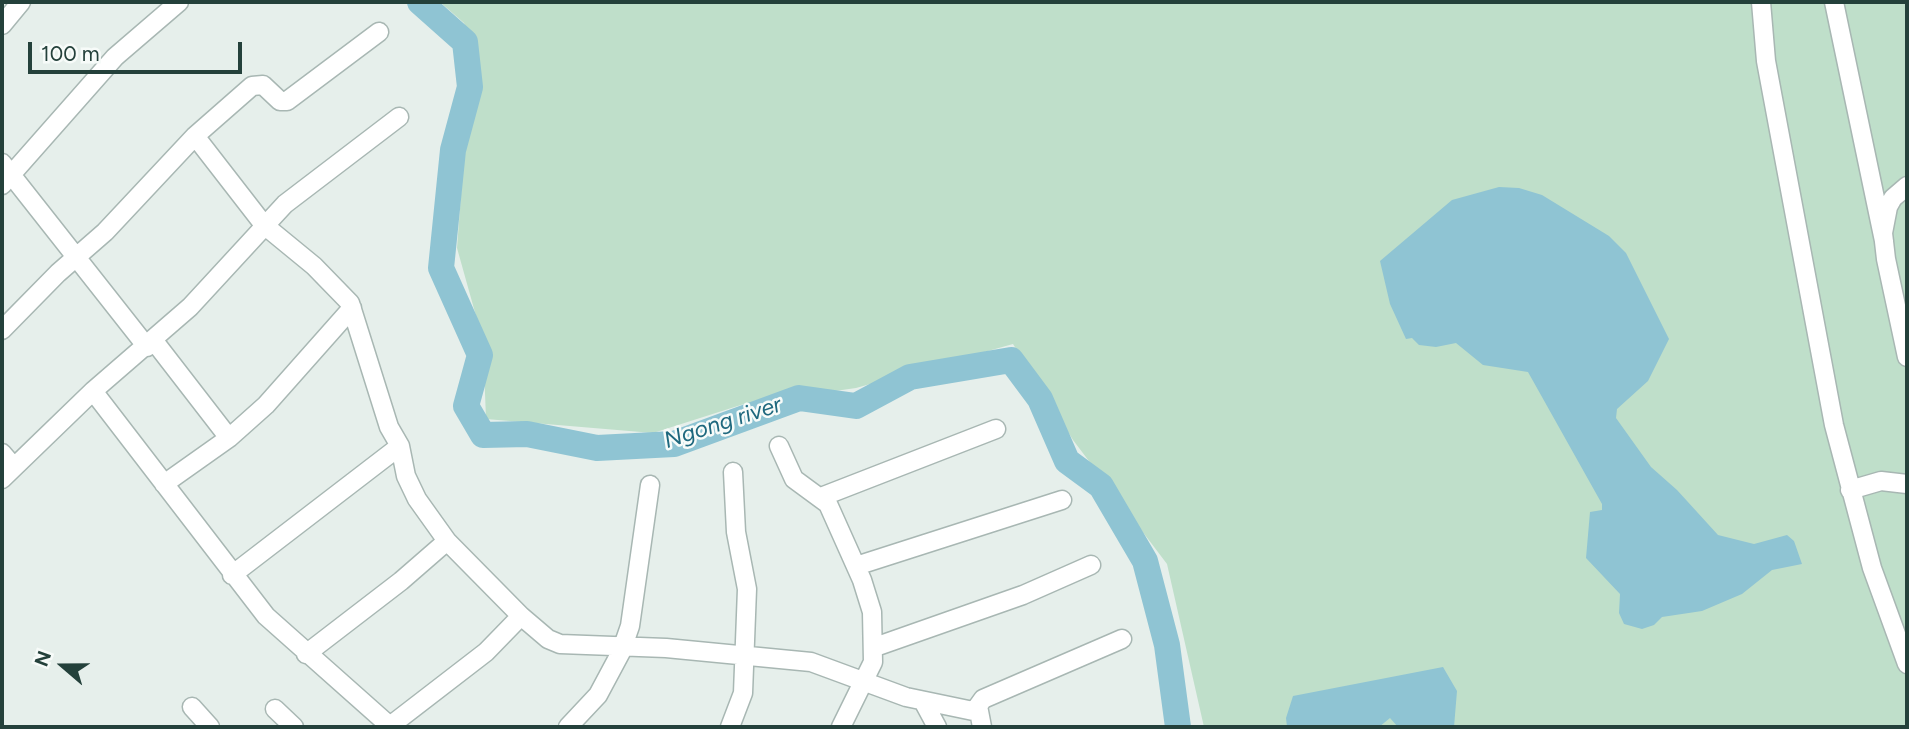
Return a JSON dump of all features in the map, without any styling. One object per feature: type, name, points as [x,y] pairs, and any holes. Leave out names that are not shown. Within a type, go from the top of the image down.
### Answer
[{"type":"street","points":[[2,24],[21,2]]},
{"type":"street","points":[[179,2],[115,57],[5,174],[229,438]]},
{"type":"street","points":[[1761,2],[1766,61],[1835,425],[1872,568],[1907,664]]},
{"type":"street","points":[[1835,2],[1907,357]]},
{"type":"street","points":[[2,330],[105,232],[195,136],[252,86],[263,85],[280,101],[287,101],[379,32]]},
{"type":"street","points":[[2,453],[8,473],[93,391],[190,307],[285,204],[399,117]]},
{"type":"street","points":[[195,136],[264,225],[341,290],[352,308],[390,427],[400,446],[410,488],[447,541],[521,616],[548,639],[560,644],[623,646],[811,662],[980,720],[983,699],[1122,639]]},
{"type":"street","points":[[1884,241],[1888,207],[1893,198],[1907,186]]},
{"type":"street","points":[[164,484],[229,438],[296,374],[352,308]]},
{"type":"street","points":[[93,391],[266,616],[390,727],[486,652],[521,616]]},
{"type":"street","points":[[821,497],[996,429]]},
{"type":"street","points":[[232,575],[400,446]]},
{"type":"street","points":[[779,446],[794,479],[821,497],[828,505],[856,566],[872,612],[875,647],[866,680],[841,727]]},
{"type":"street","points":[[730,727],[743,693],[747,589],[736,532],[733,472]]},
{"type":"street","points":[[1850,490],[1881,481],[1907,484]]},
{"type":"street","points":[[578,724],[598,695],[623,646],[634,600],[650,485]]},
{"type":"street","points":[[856,566],[1062,500]]},
{"type":"street","points":[[306,654],[401,581],[447,541]]},
{"type":"street","points":[[875,647],[1023,594],[1091,565]]},
{"type":"street","points":[[923,701],[937,727]]},
{"type":"street","points":[[192,707],[210,727]]},
{"type":"street","points":[[275,709],[294,727]]},
{"type":"green space","points":[[440,2],[1907,2],[1907,727],[1204,727],[1167,564],[1073,440],[1013,344],[856,388],[744,404],[653,433],[486,419],[483,341],[457,248],[464,155],[479,59],[464,23]]},
{"type":"water","points":[[1499,187],[1519,188],[1542,195],[1609,236],[1626,253],[1669,339],[1648,381],[1617,409],[1616,418],[1651,467],[1677,490],[1718,535],[1754,544],[1787,535],[1794,541],[1802,564],[1772,570],[1742,594],[1702,611],[1662,617],[1654,625],[1642,629],[1624,624],[1619,613],[1620,594],[1586,558],[1590,512],[1602,510],[1602,504],[1528,372],[1483,365],[1456,343],[1436,347],[1419,345],[1412,338],[1406,339],[1390,304],[1380,261],[1452,200]]},
{"type":"water","points":[[1443,667],[1457,691],[1454,727],[1398,727],[1390,718],[1379,727],[1287,727],[1286,718],[1293,696]]},
{"type":"waterway","name":"Ngong river","points":[[420,2],[465,42],[470,87],[453,150],[441,268],[480,355],[466,406],[483,435],[527,434],[597,448],[674,444],[799,398],[856,406],[910,377],[1011,360],[1040,399],[1067,461],[1101,486],[1145,561],[1167,645],[1178,727]]}]
